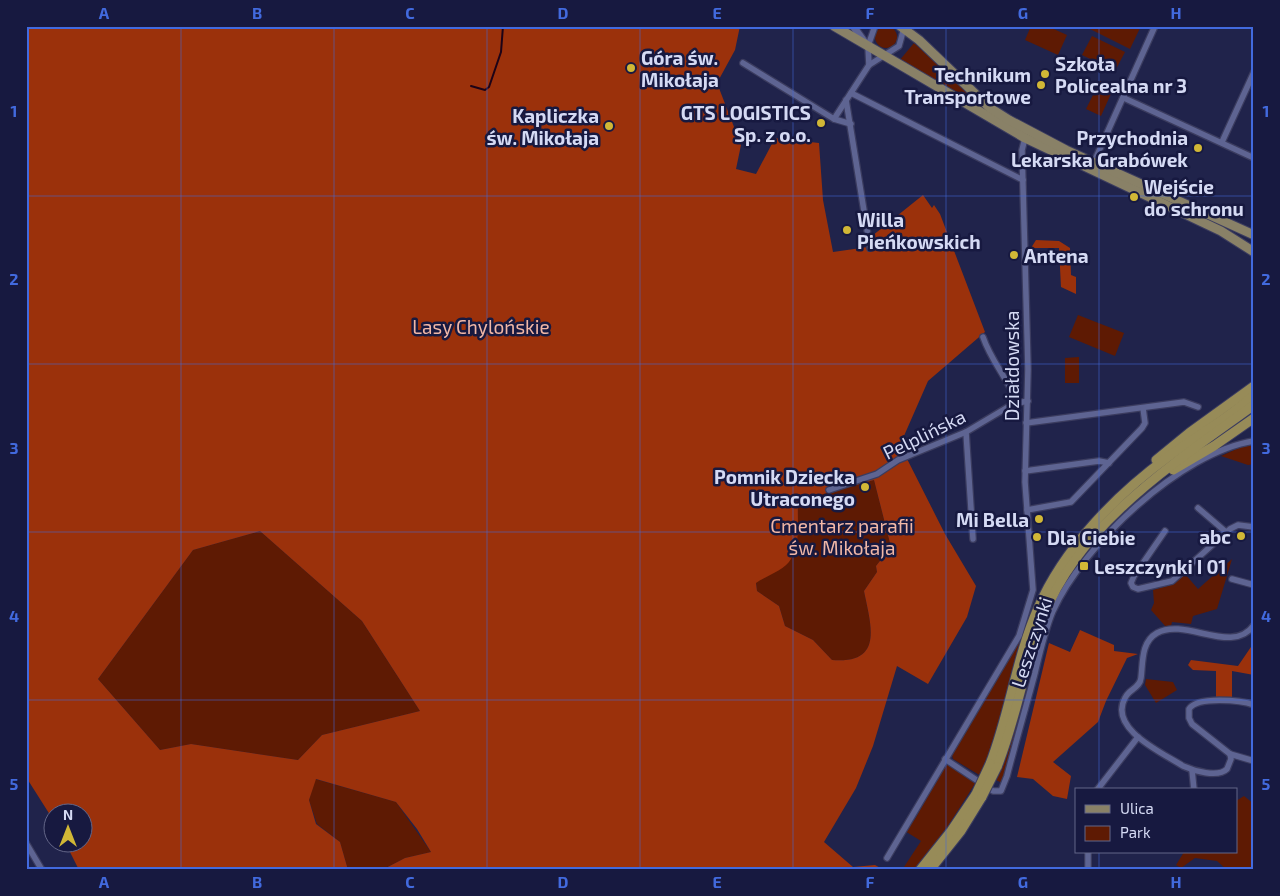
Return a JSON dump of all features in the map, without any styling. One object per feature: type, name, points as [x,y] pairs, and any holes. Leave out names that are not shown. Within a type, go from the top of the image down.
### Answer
[{"type":"highway","points":[[920,870],[962,815],[993,766],[1031,627],[1044,594],[1085,535],[1164,452],[1254,386]]},
{"type":"highway","points":[[1132,486],[1166,458],[1239,408],[1254,395]]},
{"type":"highway","points":[[930,870],[969,819],[1008,736],[1039,627],[1055,592],[1082,552],[1106,524],[1151,482],[1254,405]]},
{"type":"highway","points":[[1151,482],[1214,446],[1254,418]]},
{"type":"main road","points":[[834,26],[1025,138],[1221,231],[1254,252]]},
{"type":"main road","points":[[902,27],[919,40],[990,108],[1044,139],[1254,235]]},
{"type":"street","points":[[853,26],[868,46]]},
{"type":"street","points":[[869,65],[868,46],[875,26]]},
{"type":"street","points":[[1094,162],[1155,26]]},
{"type":"street","points":[[834,119],[869,65],[899,46],[902,27]]},
{"type":"street","points":[[743,63],[834,119],[851,124]]},
{"type":"street","points":[[1222,142],[1254,72]]},
{"type":"street","points":[[851,93],[1023,180]]},
{"type":"street","points":[[1124,98],[1254,158]]},
{"type":"street","points":[[846,100],[870,248]]},
{"type":"street","name":"Działdowska","points":[[1025,138],[1022,146],[1028,401],[1025,471],[1033,596]]},
{"type":"street","points":[[983,337],[990,356],[1006,378],[1017,402]]},
{"type":"street","name":"Pelplińska","points":[[830,490],[877,474],[898,460],[966,432],[1017,402],[1028,401]]},
{"type":"street","points":[[1026,423],[1184,402],[1198,407]]},
{"type":"street","points":[[1027,510],[1071,502],[1142,428],[1145,423],[1143,408]]},
{"type":"street","points":[[966,432],[973,539]]},
{"type":"street","name":"Leszczynki","points":[[945,759],[993,791],[1001,791],[1007,776],[1046,630],[1070,580],[1105,537],[1153,492],[1179,474],[1224,449],[1239,443],[1254,441]]},
{"type":"street","points":[[1025,471],[1100,461],[1109,463]]},
{"type":"street","points":[[1198,508],[1226,532]]},
{"type":"street","points":[[1165,531],[1134,576],[1133,587],[1138,589],[1172,581],[1226,532],[1238,525],[1254,527]]},
{"type":"street","points":[[1232,579],[1254,585]]},
{"type":"street","name":"Leszczynki","points":[[887,858],[1020,636],[1033,596]]},
{"type":"street","points":[[1230,754],[1230,765],[1223,772],[1192,770],[1138,737],[1124,721],[1122,712],[1124,698],[1141,682],[1145,647],[1156,634],[1172,629],[1235,637],[1246,634],[1254,624]]},
{"type":"street","points":[[1254,705],[1200,701],[1189,708],[1189,718],[1192,724],[1230,754],[1254,761]]},
{"type":"street","points":[[1099,788],[1138,737]]},
{"type":"street","points":[[1192,770],[1194,788]]},
{"type":"street","points":[[26,843],[42,870]]},
{"type":"street","points":[[1088,854],[1088,870]]},
{"type":"green space","name":"Lasy Chylońskie","points":[[26,26],[740,26],[735,50],[717,83],[741,145],[736,169],[756,174],[775,138],[819,143],[823,200],[833,252],[868,247],[867,240],[923,195],[932,208],[934,205],[940,214],[985,332],[928,381],[900,445],[945,534],[976,586],[967,617],[928,684],[897,666],[873,746],[856,788],[824,842],[853,867],[875,865],[884,870],[382,870],[405,858],[431,852],[417,829],[396,802],[316,779],[309,800],[316,824],[340,842],[348,870],[79,870],[71,854],[92,854],[92,804],[43,804],[26,777]],"holes":[[[874,480],[891,547],[876,566],[877,572],[864,591],[871,629],[867,649],[860,656],[849,660],[832,660],[813,640],[785,626],[779,606],[757,591],[756,583],[788,563],[794,553],[798,531],[798,501]],[[260,531],[362,621],[420,711],[322,735],[298,760],[191,744],[160,750],[98,679],[193,550]]]},
{"type":"green space","points":[[886,26],[894,29],[897,37],[894,45],[886,48],[878,45],[875,37],[878,29]]},
{"type":"green space","points":[[1031,26],[1047,26],[1067,35],[1058,55],[1025,40]]},
{"type":"green space","points":[[1089,26],[1141,26],[1130,49],[1088,28]]},
{"type":"green space","points":[[1092,36],[1125,52],[1115,71],[1082,55]]},
{"type":"green space","points":[[914,43],[994,115],[899,61]]},
{"type":"green space","points":[[1100,81],[1114,87],[1101,116],[1086,109]]},
{"type":"green space","points":[[1036,240],[1059,241],[1070,248],[1071,275],[1076,277],[1076,294],[1061,287],[1059,248],[1031,248]]},
{"type":"green space","points":[[1078,315],[1124,333],[1115,356],[1069,337]]},
{"type":"green space","points":[[1079,357],[1079,383],[1065,383],[1065,358]]},
{"type":"green space","points":[[1253,445],[1254,464],[1248,465],[1221,456],[1241,447]]},
{"type":"green space","name":"Cmentarz parafii św. Mikołaja","points":[[874,480],[891,547],[876,566],[877,572],[864,591],[871,629],[870,640],[867,649],[860,656],[849,660],[832,660],[813,640],[785,626],[779,606],[757,591],[756,582],[782,567],[797,539],[798,501]]},
{"type":"green space","points":[[260,531],[362,621],[420,711],[322,735],[298,760],[191,744],[160,750],[98,679],[193,550]]},
{"type":"green space","points":[[1232,559],[1217,609],[1193,616],[1191,624],[1172,622],[1171,626],[1166,627],[1151,610],[1154,603],[1153,590],[1174,584],[1185,574],[1198,589]]},
{"type":"green space","points":[[1049,612],[1002,783],[996,780],[1011,739]]},
{"type":"green space","points":[[1080,630],[1114,645],[1114,651],[1138,654],[1127,658],[1098,722],[1053,762],[1071,776],[1067,799],[1053,796],[1033,779],[1017,777],[1049,643],[1070,652]]},
{"type":"green space","points":[[1021,639],[994,744],[981,776],[953,759],[952,755]]},
{"type":"green space","points":[[1253,644],[1254,675],[1232,671],[1232,698],[1216,698],[1216,671],[1193,670],[1188,665],[1191,660],[1238,666]]},
{"type":"green space","points":[[1146,679],[1173,682],[1177,690],[1156,703],[1145,685]]},
{"type":"green space","points":[[948,764],[976,782],[948,826],[914,870],[902,870],[921,841],[905,831],[915,819],[945,765]]},
{"type":"green space","points":[[315,779],[396,802],[431,852],[405,858],[382,870],[348,870],[340,842],[317,824],[309,800]]},
{"type":"green space","points":[[1244,796],[1254,804],[1254,870],[1227,870],[1217,861],[1195,858],[1181,868],[1176,865],[1183,854],[1238,854],[1238,800]]},
{"type":"waterway","points":[[471,86],[485,90],[489,87],[501,52],[503,26]]},
{"type":"place","name":"Góra św. Mikołaja","points":[[631,68]]},
{"type":"place","name":"Szkoła Policealna nr 3","points":[[1045,74]]},
{"type":"place","name":"Technikum Transportowe","points":[[1041,85]]},
{"type":"place","name":"GTS LOGISTICS Sp. z o.o.","points":[[821,123]]},
{"type":"place","name":"Kapliczka św. Mikołaja","points":[[609,126]]},
{"type":"place","name":"Przychodnia Lekarska Grabówek","points":[[1198,148]]},
{"type":"place","name":"Wejście do schronu","points":[[1134,197]]},
{"type":"place","name":"Willa Pieńkowskich","points":[[847,230]]},
{"type":"place","name":"Antena","points":[[1014,255]]},
{"type":"place","name":"Pomnik Dziecka Utraconego","points":[[865,487]]},
{"type":"place","name":"Mi Bella","points":[[1039,519]]},
{"type":"place","name":"abc","points":[[1241,536]]},
{"type":"place","name":"Dla Ciebie","points":[[1037,537]]},
{"type":"place","name":"Leszczynki I 01","points":[[1084,566]]}]
